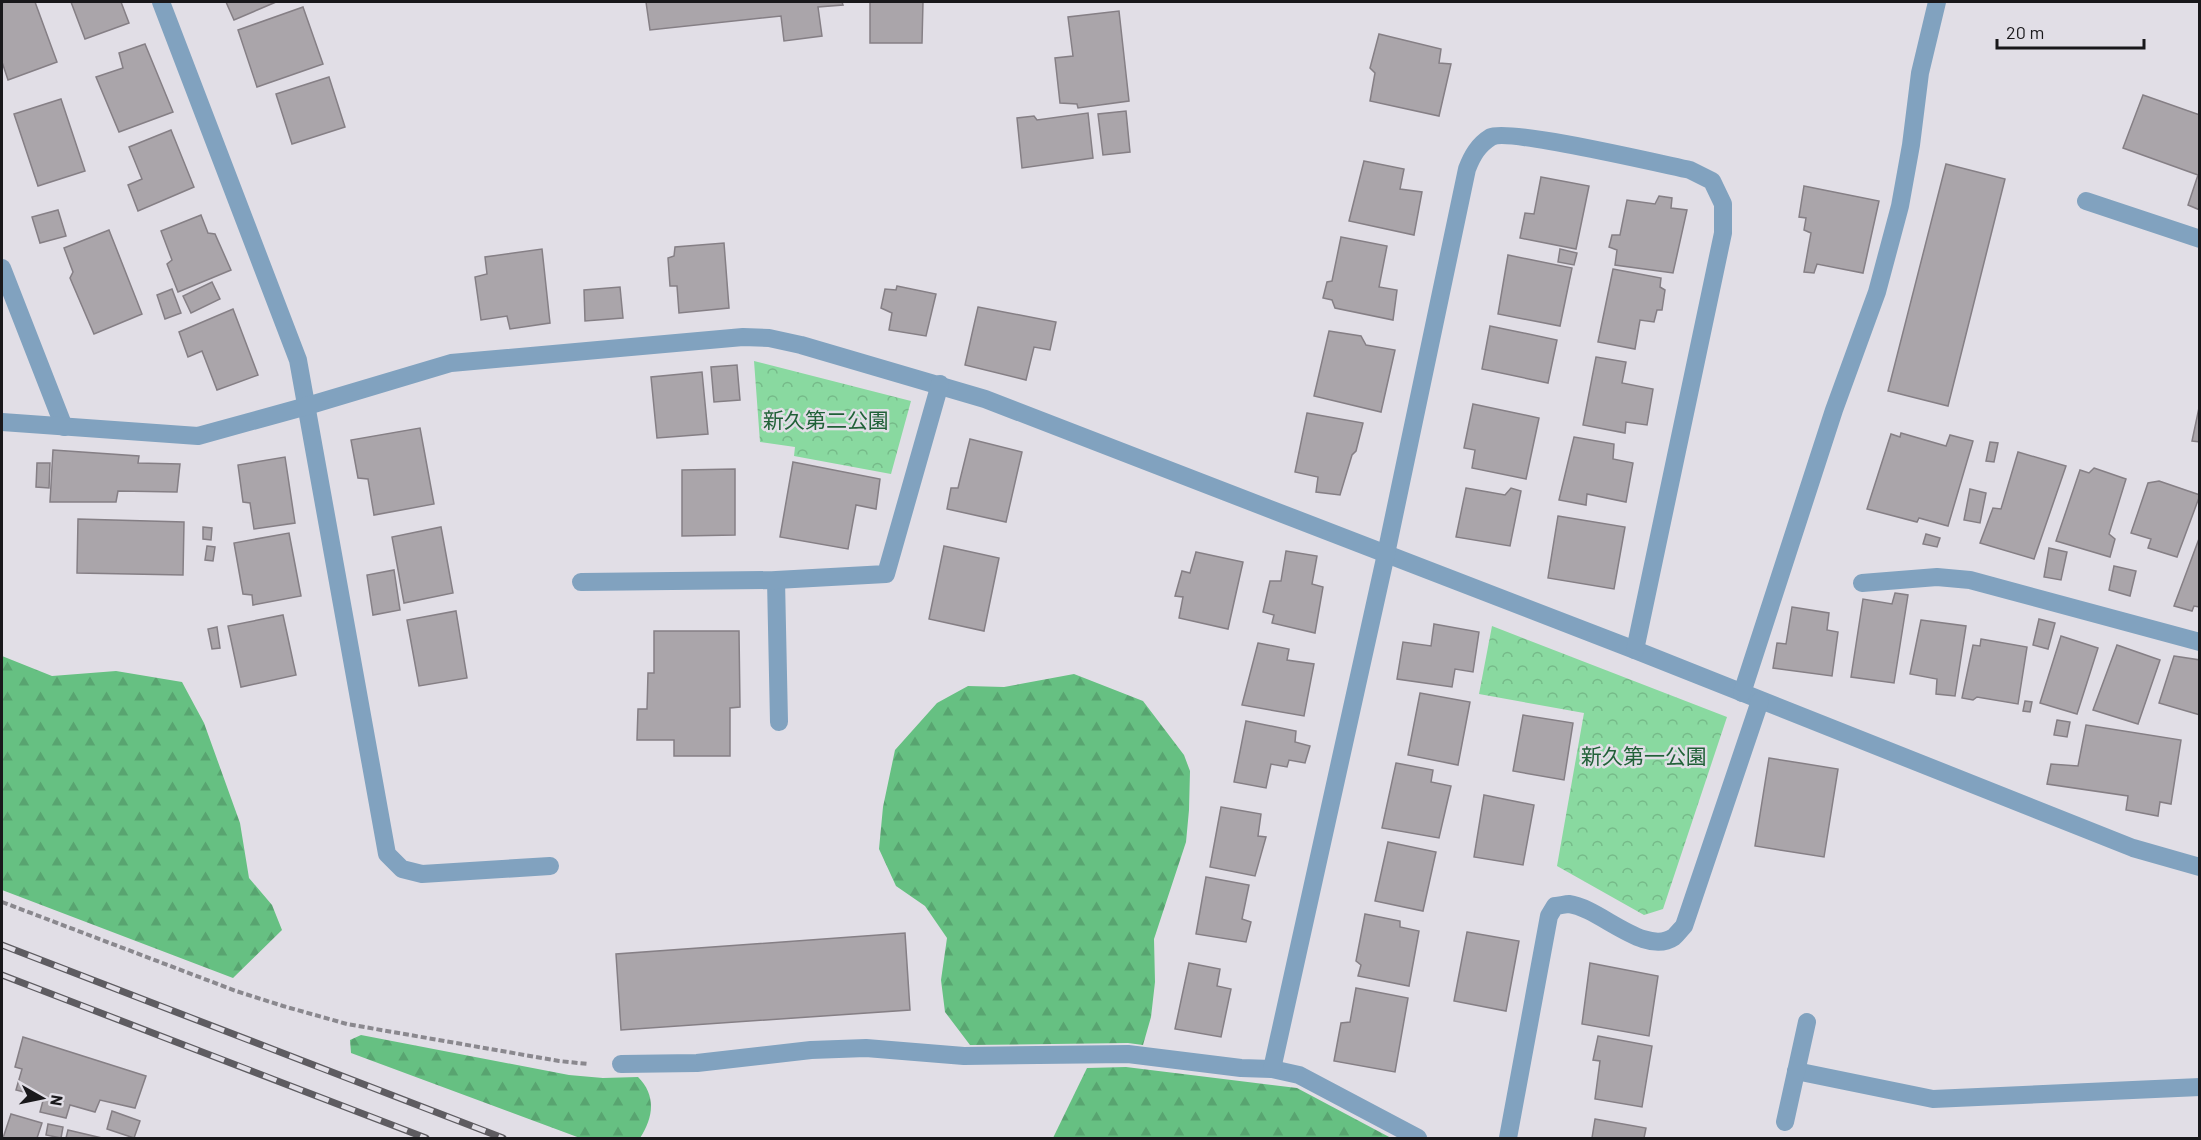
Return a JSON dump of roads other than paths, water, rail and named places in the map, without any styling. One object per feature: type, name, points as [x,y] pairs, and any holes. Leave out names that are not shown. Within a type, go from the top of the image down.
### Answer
[{"type":"street","points":[[161,2],[298,360],[387,854],[402,869],[422,874],[550,866]]},
{"type":"street","points":[[1742,693],[1834,410],[1877,292],[1900,206],[1911,145],[1920,73],[1937,2]]},
{"type":"street","points":[[1272,1069],[1386,554],[1467,169],[1475,150],[1493,136],[1524,136],[1690,170],[1712,181],[1723,204],[1723,233],[1635,650]]},
{"type":"street","points":[[2086,201],[2199,239]]},
{"type":"street","points":[[2,268],[64,427]]},
{"type":"street","points":[[2,423],[198,436],[451,363],[743,338],[769,338],[940,384],[985,399],[1635,650],[2133,848],[2199,867]]},
{"type":"street","points":[[581,582],[776,580],[886,574],[940,384]]},
{"type":"street","points":[[1862,583],[1937,577],[1970,580],[2199,642]]},
{"type":"street","points":[[776,580],[779,722]]},
{"type":"street","points":[[1508,1138],[1549,916],[1555,906],[1568,904],[1594,912],[1639,938],[1656,942],[1674,937],[1684,926],[1760,701]]},
{"type":"street","points":[[1785,1122],[1807,1022]]},
{"type":"street","points":[[621,1064],[697,1063],[812,1050],[866,1048],[964,1056],[1128,1054],[1240,1068],[1272,1069],[1299,1075],[1418,1138]]},
{"type":"street","points":[[1796,1071],[1934,1099],[2199,1087]]},
{"type":"railway","points":[[2,945],[503,1138]]},
{"type":"railway","points":[[2,975],[426,1138]]},
{"type":"park label","name":"新久第二公園","points":[[826,421]]},
{"type":"park label","name":"新久第一公園","points":[[1644,757]]}]
